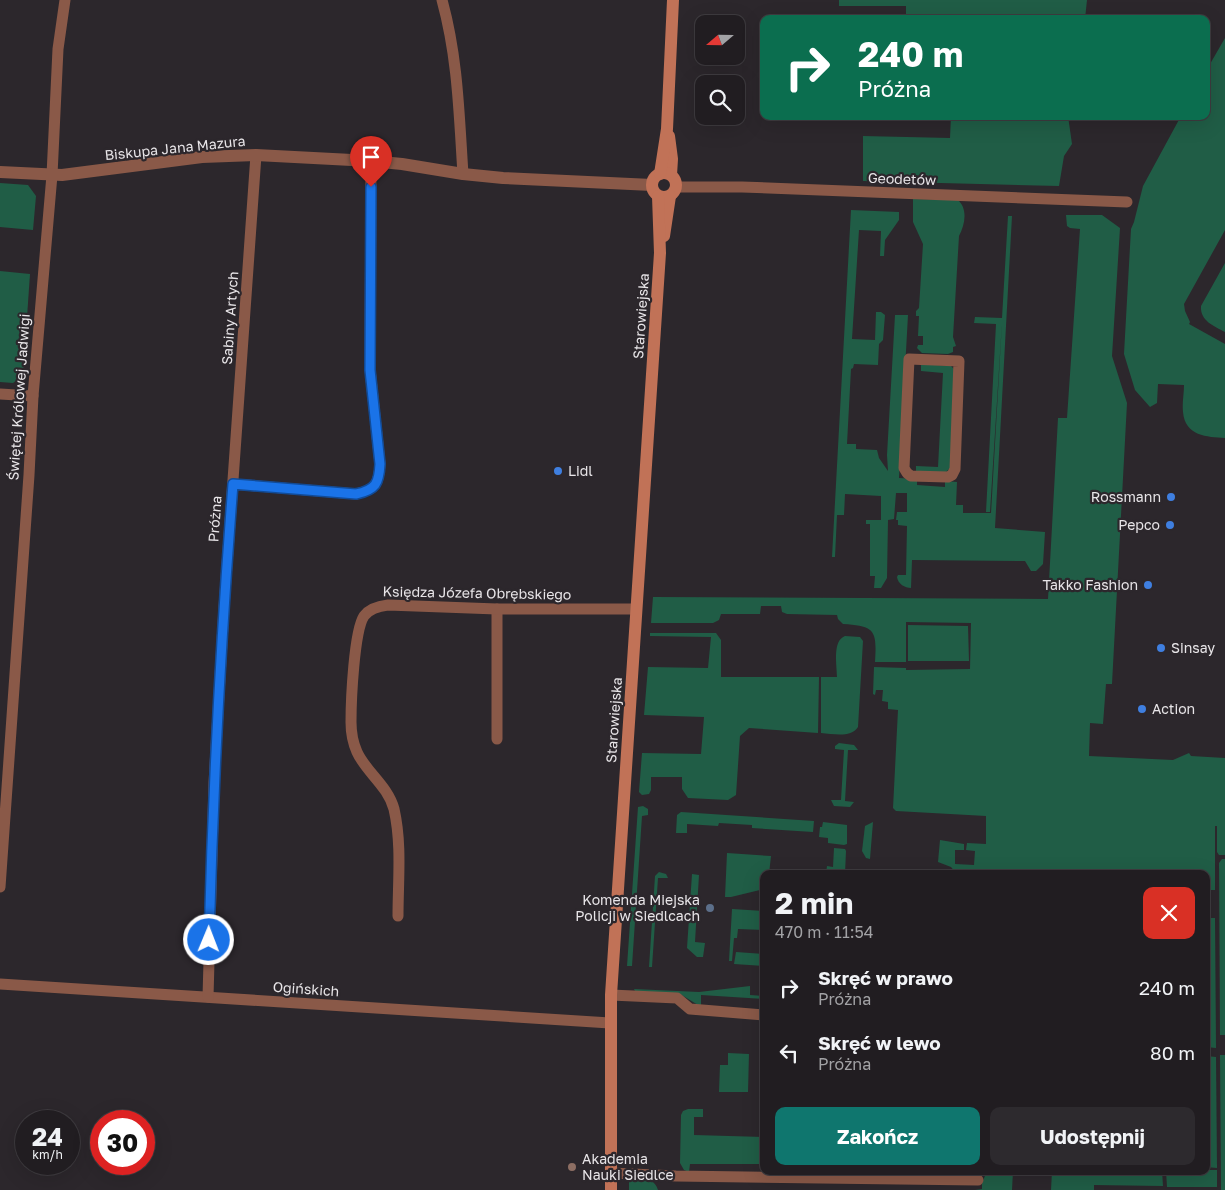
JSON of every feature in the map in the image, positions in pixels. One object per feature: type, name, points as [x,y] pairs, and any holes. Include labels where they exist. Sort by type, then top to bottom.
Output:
[{"type":"main road","name":"Starowiejska","points":[[612,1190],[610,995],[660,253],[669,215],[665,185],[673,0]]},
{"type":"street","name":"Świętej Królowej Jadwigi","points":[[0,887],[33,396],[52,175],[58,49],[65,0]]},
{"type":"street","points":[[442,0],[450,29],[457,73],[463,174]]},
{"type":"street","name":"Biskupa Jana Mazura","points":[[0,172],[52,175],[202,157],[256,155],[371,161],[503,178],[665,185]]},
{"type":"street","name":"Sabiny Artych","points":[[233,484],[256,155]]},
{"type":"street","name":"Próżna","points":[[208,997],[214,783],[233,484],[356,494],[371,489],[380,477],[370,370],[371,161]]},
{"type":"street","name":"Geodetów","points":[[665,185],[1127,202]]},
{"type":"street","points":[[909,359],[959,361],[954,472],[948,477],[912,476],[905,471],[904,463],[909,359]]},
{"type":"street","points":[[0,394],[33,396]]},
{"type":"street","name":"Księdza Józefa Obrębskiego","points":[[398,916],[398,834],[393,807],[386,792],[357,752],[351,722],[357,633],[365,614],[376,607],[382,606],[497,609],[636,609]]},
{"type":"street","points":[[497,609],[497,739]]},
{"type":"street","name":"Ogińskich","points":[[0,984],[610,1023]]},
{"type":"street","points":[[610,995],[677,998],[690,1009],[760,1015]]},
{"type":"street","points":[[611,1173],[676,1176],[978,1180]]},
{"type":"green space","points":[[839,0],[1087,0],[1085,15],[906,15],[906,6],[839,6]]},
{"type":"green space","points":[[1225,38],[1225,230],[1184,304],[1189,324],[1225,344],[1225,438],[1204,436],[1192,431],[1188,426],[1183,412],[1184,385],[1158,384],[1157,403],[1150,407],[1135,390],[1124,354],[1131,229],[1143,186],[1179,120],[1210,120],[1210,64]]},
{"type":"green space","points":[[951,120],[1069,120],[1072,144],[1064,156],[1059,186],[863,181],[863,136],[950,138]]},
{"type":"green space","points":[[0,183],[28,185],[36,196],[33,230],[0,227]]},
{"type":"green space","points":[[913,199],[958,200],[964,212],[963,227],[959,236],[953,337],[956,346],[953,347],[953,352],[948,354],[922,353],[917,348],[918,345],[923,345],[923,336],[918,336],[919,316],[916,316],[916,311],[919,308],[923,244],[913,222]]},
{"type":"green space","points":[[851,210],[899,212],[899,220],[885,240],[884,256],[880,256],[881,231],[859,230],[852,339],[875,340],[876,312],[881,312],[885,315],[883,340],[879,344],[878,365],[854,364],[851,369],[847,444],[856,444],[856,449],[877,450],[879,458],[888,471],[887,455],[895,315],[908,315],[899,478],[917,479],[917,485],[945,487],[945,481],[957,482],[956,505],[963,505],[963,513],[991,513],[1002,322],[990,512],[986,512],[996,324],[974,323],[975,317],[1002,318],[1008,216],[1012,216],[995,528],[1045,532],[1043,564],[1036,571],[1031,571],[1025,561],[912,560],[911,588],[902,585],[897,577],[898,575],[906,575],[907,526],[898,525],[898,520],[896,520],[897,512],[907,512],[907,493],[896,493],[894,519],[888,520],[887,578],[881,588],[874,588],[875,576],[870,576],[870,524],[866,524],[866,520],[881,520],[881,496],[845,494],[844,515],[837,515],[835,557],[832,557]]},
{"type":"green space","points":[[1066,215],[1102,215],[1120,228],[1112,356],[1127,403],[1112,684],[1106,684],[1103,724],[1090,723],[1089,756],[1173,760],[1189,753],[1191,756],[1225,758],[1225,855],[1219,855],[1217,852],[1217,826],[1215,826],[1215,890],[1210,890],[1210,870],[954,870],[938,862],[940,840],[964,844],[964,850],[955,850],[955,864],[974,865],[975,851],[966,850],[967,843],[986,844],[986,816],[896,811],[893,808],[898,710],[888,709],[888,702],[882,701],[883,690],[876,690],[875,695],[873,694],[874,667],[906,668],[906,670],[970,669],[971,623],[906,622],[906,662],[875,662],[875,643],[872,632],[862,626],[843,624],[837,615],[787,614],[782,612],[781,606],[761,606],[760,614],[721,614],[719,620],[713,623],[651,623],[653,597],[1048,599],[1058,418],[1067,418],[1080,229],[1067,226]]},
{"type":"green space","points":[[1225,263],[1225,332],[1205,319],[1201,306]]},
{"type":"green space","points":[[0,271],[30,274],[23,375],[13,383],[0,382]]},
{"type":"green space","points":[[921,364],[951,366],[954,369],[951,467],[945,473],[916,471],[916,466],[938,467],[943,373],[921,371]]},
{"type":"green space","points":[[908,625],[968,626],[969,661],[908,661]]},
{"type":"green space","points":[[650,633],[716,633],[721,640],[721,677],[819,677],[818,733],[749,728],[740,736],[736,795],[728,800],[688,798],[682,789],[682,777],[651,777],[651,790],[649,794],[642,795],[639,792],[642,753],[701,754],[704,717],[644,715],[648,667],[708,668],[711,637],[650,636]]},
{"type":"green space","points":[[845,636],[860,637],[863,641],[858,727],[847,734],[821,733],[821,677],[837,677],[837,648],[838,643]]},
{"type":"green space","points":[[839,743],[854,745],[858,750],[848,750],[845,801],[854,802],[850,807],[834,806],[831,800],[841,800],[844,750],[835,749],[835,746]]},
{"type":"green space","points":[[643,806],[648,809],[648,815],[642,816],[632,966],[627,966],[638,807]]},
{"type":"green space","points":[[681,812],[814,821],[813,832],[752,828],[752,825],[719,823],[718,826],[687,824],[687,833],[676,833],[677,815]]},
{"type":"green space","points":[[823,822],[847,825],[847,844],[828,843],[828,838],[819,837],[820,827],[822,827]]},
{"type":"green space","points":[[873,822],[870,859],[866,858],[862,851],[865,826]]},
{"type":"green space","points":[[834,848],[845,849],[845,870],[826,870],[827,866],[833,867]]},
{"type":"green space","points":[[727,853],[771,856],[769,870],[760,870],[760,890],[725,897]]},
{"type":"green space","points":[[1222,859],[1225,859],[1225,1035],[1220,1035],[1219,863]]},
{"type":"green space","points":[[659,872],[666,874],[668,878],[658,878],[652,967],[649,967],[655,876]]},
{"type":"green space","points":[[692,874],[699,875],[695,942],[705,943],[703,957],[697,957],[687,948]]},
{"type":"green space","points":[[732,909],[760,911],[760,930],[738,929],[737,938],[734,938],[732,961],[729,961]]},
{"type":"green space","points":[[1210,918],[1215,918],[1216,1048],[1210,1047]]},
{"type":"green space","points":[[736,952],[760,954],[760,966],[734,964]]},
{"type":"green space","points":[[750,986],[750,995],[760,996],[760,999],[701,995],[701,1005],[698,1005],[680,994],[635,991],[634,989],[699,992]]},
{"type":"green space","points":[[728,1053],[749,1054],[748,1092],[719,1092],[720,1065],[728,1065]]},
{"type":"green space","points":[[1220,1055],[1225,1055],[1225,1190],[1221,1190]]},
{"type":"green space","points":[[1210,1056],[1216,1057],[1217,1168],[1210,1167]]},
{"type":"green space","points":[[703,1109],[703,1117],[694,1117],[694,1135],[760,1137],[760,1164],[690,1164],[689,1172],[684,1170],[680,1163],[681,1115],[683,1111]]},
{"type":"green space","points":[[1210,1170],[1217,1170],[1217,1187],[1167,1187],[1166,1175],[1210,1175]]},
{"type":"green space","points":[[985,1175],[1013,1175],[1012,1190],[975,1190],[982,1189]]},
{"type":"green space","points":[[1052,1175],[1162,1175],[1163,1186],[1094,1185],[1094,1190],[1051,1190]]},
{"type":"green space","points":[[629,1179],[650,1180],[658,1190],[629,1190]]},
{"type":"place","name":"Lidl","points":[[558,471]]},
{"type":"place","name":"Rossmann","points":[[1171,497]]},
{"type":"place","name":"Pepco","points":[[1170,525]]},
{"type":"place","name":"Takko Fashion","points":[[1148,585]]},
{"type":"place","name":"Sinsay","points":[[1161,648]]},
{"type":"place","name":"Action","points":[[1142,709]]},
{"type":"place","name":"Komenda Miejska Policji w Siedlcach","points":[[710,908]]},
{"type":"place","name":"Akademia Nauki Siedlce","points":[[572,1167]]},
{"type":"route","points":[[209,940],[214,783],[233,484],[356,494],[371,489],[380,477],[370,370],[371,187]]}]
